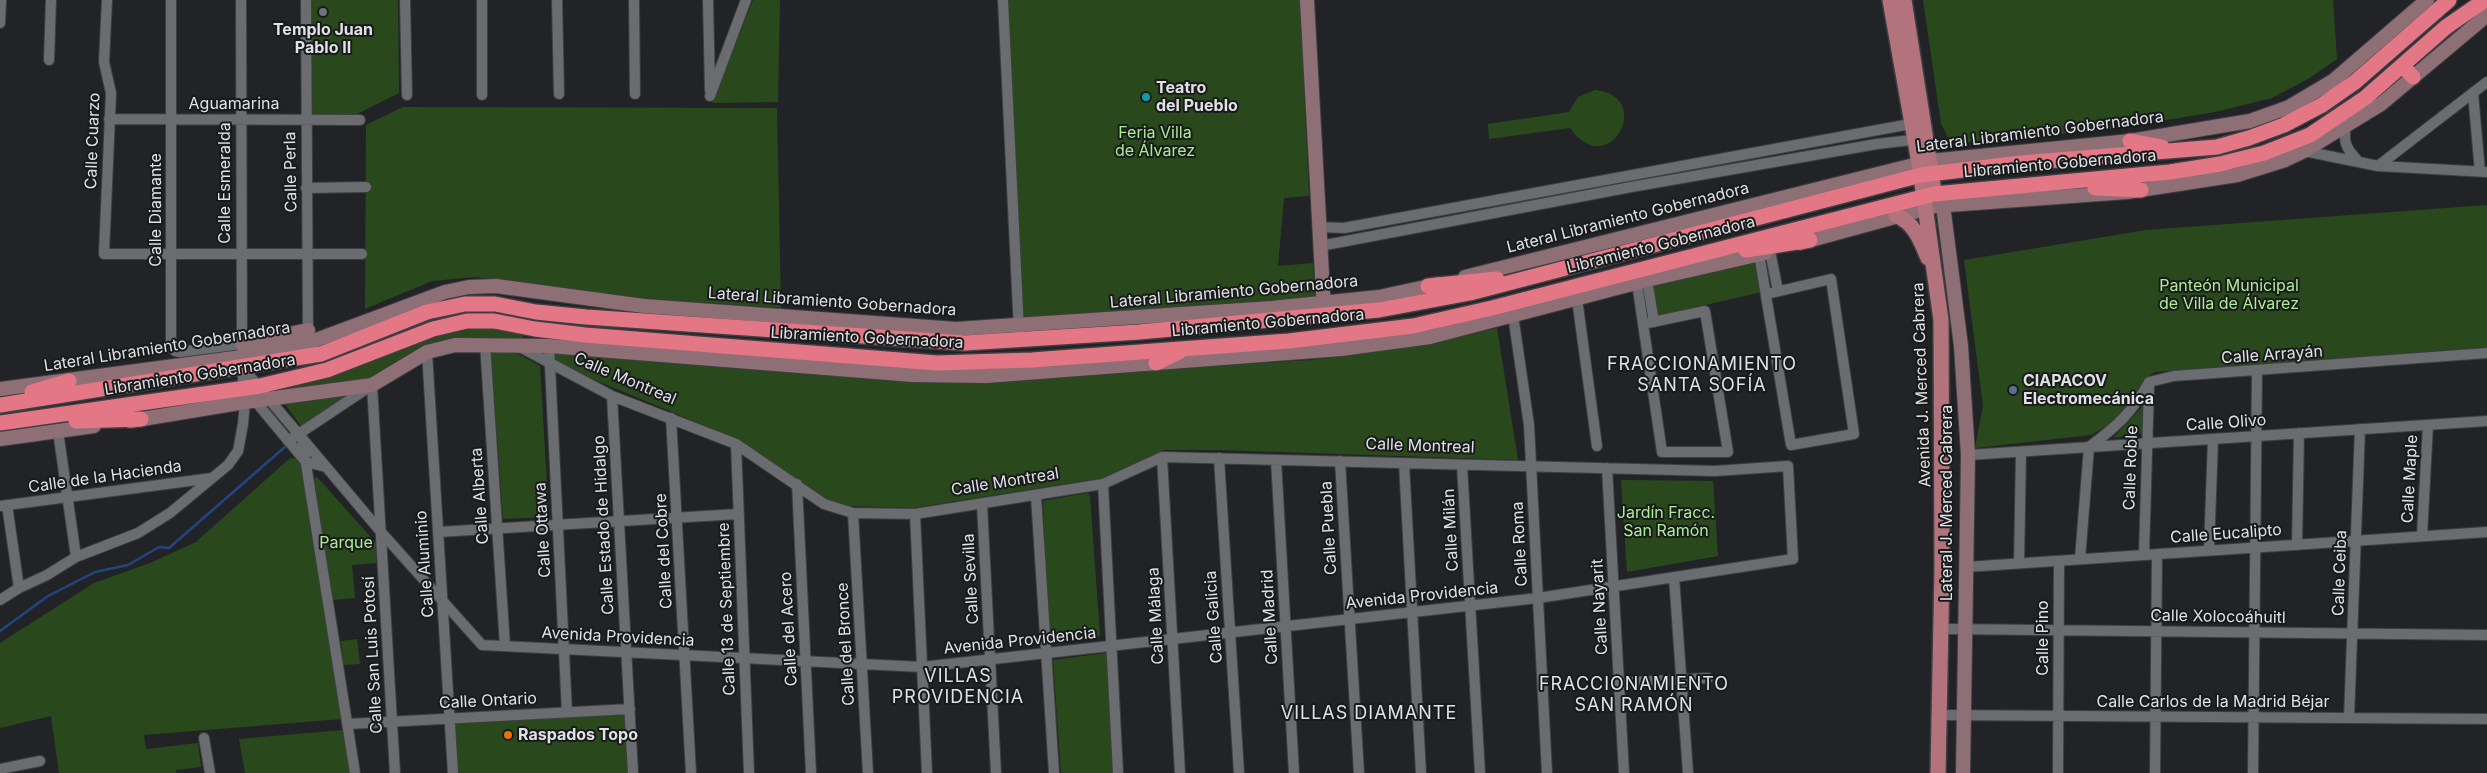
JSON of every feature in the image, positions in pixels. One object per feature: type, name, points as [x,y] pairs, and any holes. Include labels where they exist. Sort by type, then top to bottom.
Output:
[{"type":"highway","name":"Libramiento Gobernadora","points":[[0,404],[242,356],[320,354],[427,312],[465,304],[495,304],[536,312],[586,317],[918,342],[965,343],[1019,333],[1436,301],[1925,168],[2183,151],[2217,147],[2249,138],[2284,125],[2322,105],[2355,82],[2449,0]]},
{"type":"highway","name":"Libramiento Gobernadora","points":[[1,423],[248,397],[260,386],[327,370],[432,329],[467,321],[494,321],[534,329],[585,335],[938,363],[1032,360],[1289,341],[1413,326],[1468,314],[1707,252],[1932,201],[2031,185],[2170,172],[2220,164],[2264,154],[2310,135],[2365,98],[2446,27],[2485,0]]},
{"type":"highway","points":[[2403,66],[2413,78]]},
{"type":"highway","points":[[2130,141],[2183,151]]},
{"type":"highway","points":[[2031,185],[2059,189],[2113,187],[2141,190]]},
{"type":"highway","points":[[1707,252],[1736,252],[1810,240]]},
{"type":"highway","points":[[1428,286],[1531,276]]},
{"type":"highway","points":[[1156,363],[1187,348]]},
{"type":"highway","points":[[0,404],[69,381]]},
{"type":"highway","points":[[1,423],[141,419]]},
{"type":"main road","points":[[1890,0],[1918,122],[1932,201]]},
{"type":"main road","points":[[1904,0],[1918,122]]},
{"type":"main road","name":"Avenida J. Merced Cabrera","points":[[1932,201],[1951,351],[1950,715],[1939,771]]},
{"type":"main road","name":"Avenida J. Merced Cabrera","points":[[1932,201],[1941,268],[1942,569],[1950,715]]},
{"type":"main road","points":[[1896,215],[1907,221],[1915,229],[1941,268]]},
{"type":"street","points":[[0,23],[1,0]]},
{"type":"street","points":[[50,60],[51,0]]},
{"type":"street","name":"Calle Cuarzo","points":[[107,0],[104,62],[111,93],[104,254],[170,254]]},
{"type":"street","name":"Calle Diamante","points":[[171,0],[171,346],[175,351],[242,356]]},
{"type":"street","name":"Calle Esmeralda","points":[[241,0],[240,254],[242,356]]},
{"type":"street","name":"Calle Perla","points":[[306,0],[308,337]]},
{"type":"street","points":[[405,0],[407,95]]},
{"type":"street","points":[[482,0],[482,94]]},
{"type":"street","points":[[557,0],[559,94]]},
{"type":"street","points":[[634,0],[635,94]]},
{"type":"street","points":[[708,0],[710,96],[746,0]]},
{"type":"street","points":[[1003,0],[1019,333]]},
{"type":"street","points":[[1308,0],[1323,310]]},
{"type":"street","name":"Lateral Libramiento Gobernadora","points":[[1323,310],[1925,168],[2130,141],[2250,120],[2289,107],[2333,81],[2427,0]]},
{"type":"street","points":[[517,346],[549,346],[913,375],[986,376],[1341,348],[1412,339],[1765,253],[1896,215],[1932,201],[2069,197],[2141,190],[2237,175],[2304,152],[2381,104],[2444,49],[2487,15]]},
{"type":"street","points":[[2378,166],[2487,82]]},
{"type":"street","points":[[2304,152],[2357,160],[2378,166],[2483,172],[2473,93]]},
{"type":"street","name":"Aguamarina","points":[[109,119],[360,120]]},
{"type":"street","points":[[1319,227],[1344,228],[1918,122]]},
{"type":"street","points":[[2346,126],[2343,140],[2347,149],[2357,160]]},
{"type":"street","points":[[1320,246],[1631,187],[1877,144],[1921,139]]},
{"type":"street","points":[[1629,175],[1631,187]]},
{"type":"street","points":[[306,188],[366,187]]},
{"type":"street","points":[[1499,200],[1500,212]]},
{"type":"street","name":"Lateral J. Merced Cabrera","points":[[1932,201],[1948,237],[1961,346],[1968,455],[1965,630],[1950,715],[1963,773]]},
{"type":"street","points":[[1948,237],[1941,268],[1955,294]]},
{"type":"street","points":[[1765,253],[1778,291]]},
{"type":"street","points":[[1765,253],[1766,294],[1791,445],[1854,434],[1830,279],[1766,294]]},
{"type":"street","points":[[170,254],[362,254]]},
{"type":"street","points":[[1642,282],[1649,323],[1662,452],[1728,452],[1705,311],[1649,323]]},
{"type":"street","name":"Lateral Libramiento Gobernadora","points":[[0,389],[242,356],[308,337],[446,292],[469,287],[496,286],[534,290],[644,306],[921,328],[1019,333]]},
{"type":"street","points":[[1577,299],[1597,446]]},
{"type":"street","name":"Calle Roma","points":[[1513,315],[1529,426],[1532,466],[1547,773]]},
{"type":"street","name":"Calle Alberta","points":[[485,344],[505,646]]},
{"type":"street","name":"Calle Montreal","points":[[288,441],[300,435],[372,385],[427,352],[455,345],[517,346],[612,396],[736,444],[824,504],[853,513],[915,514],[1103,484],[1162,457],[1715,471],[1788,466],[1793,559]]},
{"type":"street","name":"Calle Ottawa","points":[[549,346],[567,712]]},
{"type":"street","name":"Calle Aluminio","points":[[427,352],[453,773]]},
{"type":"street","name":"Calle Arrayán","points":[[2149,382],[2174,376],[2487,353]]},
{"type":"street","points":[[0,600],[76,557],[138,532],[170,513],[228,465],[238,451],[248,397],[242,356]]},
{"type":"street","name":"Avenida Providencia","points":[[242,356],[260,386],[326,467],[482,645],[922,667],[1538,598],[1793,559]]},
{"type":"street","points":[[2253,773],[2257,371]]},
{"type":"street","points":[[2080,559],[2089,447],[2119,425],[2137,405],[2149,382]]},
{"type":"street","name":"Calle Roble","points":[[2144,555],[2149,382]]},
{"type":"street","points":[[0,438],[141,419],[248,397],[270,399],[372,385]]},
{"type":"street","name":"Calle San Luis Potosí","points":[[372,385],[395,773]]},
{"type":"street","name":"Calle Estado de Hidalgo","points":[[612,396],[633,773]]},
{"type":"street","points":[[248,397],[306,462],[326,467]]},
{"type":"street","name":"Calle del Cobre","points":[[671,418],[691,773]]},
{"type":"street","name":"Calle Olivo","points":[[1968,455],[2487,421]]},
{"type":"street","name":"Calle Maple","points":[[2422,536],[2428,425]]},
{"type":"street","name":"Calle Ceiba","points":[[2349,718],[2360,429]]},
{"type":"street","points":[[58,431],[76,557]]},
{"type":"street","points":[[2297,544],[2299,433]]},
{"type":"street","points":[[300,435],[306,462],[355,773]]},
{"type":"street","points":[[2209,550],[2213,439]]},
{"type":"street","name":"Calle 13 de Septiembre","points":[[736,444],[749,773]]},
{"type":"street","points":[[2019,563],[2021,452]]},
{"type":"street","name":"Calle Málaga","points":[[1162,457],[1180,773]]},
{"type":"street","name":"Calle Galicia","points":[[1220,458],[1239,773]]},
{"type":"street","name":"Calle Madrid","points":[[1276,460],[1294,773]]},
{"type":"street","name":"Calle Puebla","points":[[1340,461],[1359,773]]},
{"type":"street","points":[[1404,463],[1421,773]]},
{"type":"street","name":"Calle Milán","points":[[1462,465],[1480,773]]},
{"type":"street","name":"Calle Nayarit","points":[[1607,468],[1624,773]]},
{"type":"street","name":"Calle de la Hacienda","points":[[3,505],[213,478]]},
{"type":"street","name":"Calle del Acero","points":[[797,484],[812,773]]},
{"type":"street","points":[[1103,484],[1118,773]]},
{"type":"street","points":[[1036,496],[1054,773]]},
{"type":"street","name":"Calle Sevilla","points":[[982,504],[996,773]]},
{"type":"street","points":[[3,505],[19,588]]},
{"type":"street","name":"Calle del Bronce","points":[[853,513],[868,773]]},
{"type":"street","points":[[438,532],[738,514]]},
{"type":"street","points":[[915,514],[927,773]]},
{"type":"street","name":"Calle Eucalipto","points":[[1966,567],[2487,532]]},
{"type":"street","points":[[2155,773],[2157,554]]},
{"type":"street","name":"Calle Pino","points":[[2058,773],[2059,561]]},
{"type":"street","points":[[1674,577],[1688,773]]},
{"type":"street","name":"Calle Xolocoáhuitl","points":[[1949,629],[2487,635]]},
{"type":"street","points":[[1619,683],[1708,678]]},
{"type":"street","name":"Calle Ontario","points":[[348,724],[630,709]]},
{"type":"street","name":"Calle Carlos de la Madrid Béjar","points":[[1950,715],[2487,719]]},
{"type":"street","points":[[204,738],[210,773]]},
{"type":"street","points":[[0,769],[14,770],[40,761]]},
{"type":"green space","points":[[309,0],[398,0],[399,93],[357,114],[310,115]]},
{"type":"green space","points":[[753,0],[780,0],[778,102],[712,103]]},
{"type":"green space","name":"Feria Villa de Álvarez","points":[[1006,0],[1300,0],[1309,196],[1284,198],[1278,266],[1313,263],[1315,298],[1022,320]]},
{"type":"green space","points":[[1923,0],[2333,0],[2337,59],[2308,79],[2272,98],[2215,112],[2111,129],[1962,143],[1949,139],[1941,124]]},
{"type":"green space","points":[[1595,90],[1613,96],[1622,106],[1624,119],[1620,132],[1611,142],[1599,146],[1585,142],[1570,128],[1489,139],[1488,124],[1569,112],[1578,97]]},
{"type":"green space","points":[[403,107],[777,108],[781,308],[643,298],[475,277],[432,281],[365,309],[366,125]]},
{"type":"green space","name":"Panteón Municipal de Villa de Álvarez","points":[[2487,205],[2487,347],[2154,372],[2144,380],[2132,401],[2114,422],[2091,435],[1975,448],[1983,406],[1964,260],[2146,230]]},
{"type":"green space","points":[[1757,259],[1762,292],[1657,316],[1652,286]]},
{"type":"green space","points":[[477,328],[498,329],[524,334],[523,340],[463,340],[371,379],[276,393],[275,390],[327,376],[426,339],[451,332]]},
{"type":"green space","points":[[1497,328],[1518,460],[1220,450],[1164,450],[1102,478],[912,508],[849,506],[826,499],[737,439],[554,363],[555,351],[953,382],[1311,360],[1434,343]]},
{"type":"green space","points":[[491,350],[518,354],[540,366],[549,517],[503,519]]},
{"type":"green space","points":[[352,393],[301,426],[282,400]]},
{"type":"green space","points":[[2144,405],[2143,433],[2113,438]]},
{"type":"green space","points":[[290,458],[300,459],[342,719],[144,735],[146,749],[198,743],[201,767],[176,770],[176,773],[59,773],[51,716],[0,728],[0,643],[94,583],[150,563],[196,542]]},
{"type":"green space","name":"Parque","points":[[317,477],[376,543],[376,563],[352,565],[355,598],[332,600],[314,479]]},
{"type":"green space","name":"Jardín Fracc. San Ramón","points":[[1621,480],[1713,481],[1718,556],[1627,572]]},
{"type":"green space","points":[[1088,493],[1090,496],[1100,635],[1098,637],[1052,642],[1049,640],[1043,501]]},
{"type":"green space","points":[[357,639],[360,664],[343,665],[341,641]]},
{"type":"green space","points":[[1106,653],[1115,773],[1061,773],[1053,660]]},
{"type":"green space","points":[[627,711],[631,773],[457,773],[454,721]]},
{"type":"green space","points":[[343,730],[350,773],[245,773],[239,739]]},
{"type":"waterway","points":[[0,631],[48,596],[95,572],[128,565],[159,547],[169,548],[286,446]]},
{"type":"place","name":"Templo Juan Pablo II","points":[[323,12]]},
{"type":"place","name":"Teatro del Pueblo","points":[[1146,97]]},
{"type":"place","name":"CIAPACOV Electromecánica","points":[[2013,390]]},
{"type":"place","name":"Raspados Topo","points":[[508,735]]},
{"type":"district","name":"FRACCIONAMIENTO SANTA SOFÍA","points":[[1702,375]]},
{"type":"district","name":"VILLAS PROVIDENCIA","points":[[958,688]]},
{"type":"district","name":"FRACCIONAMIENTO SAN RAMÓN","points":[[1634,695]]},
{"type":"district","name":"VILLAS DIAMANTE","points":[[1369,714]]}]
